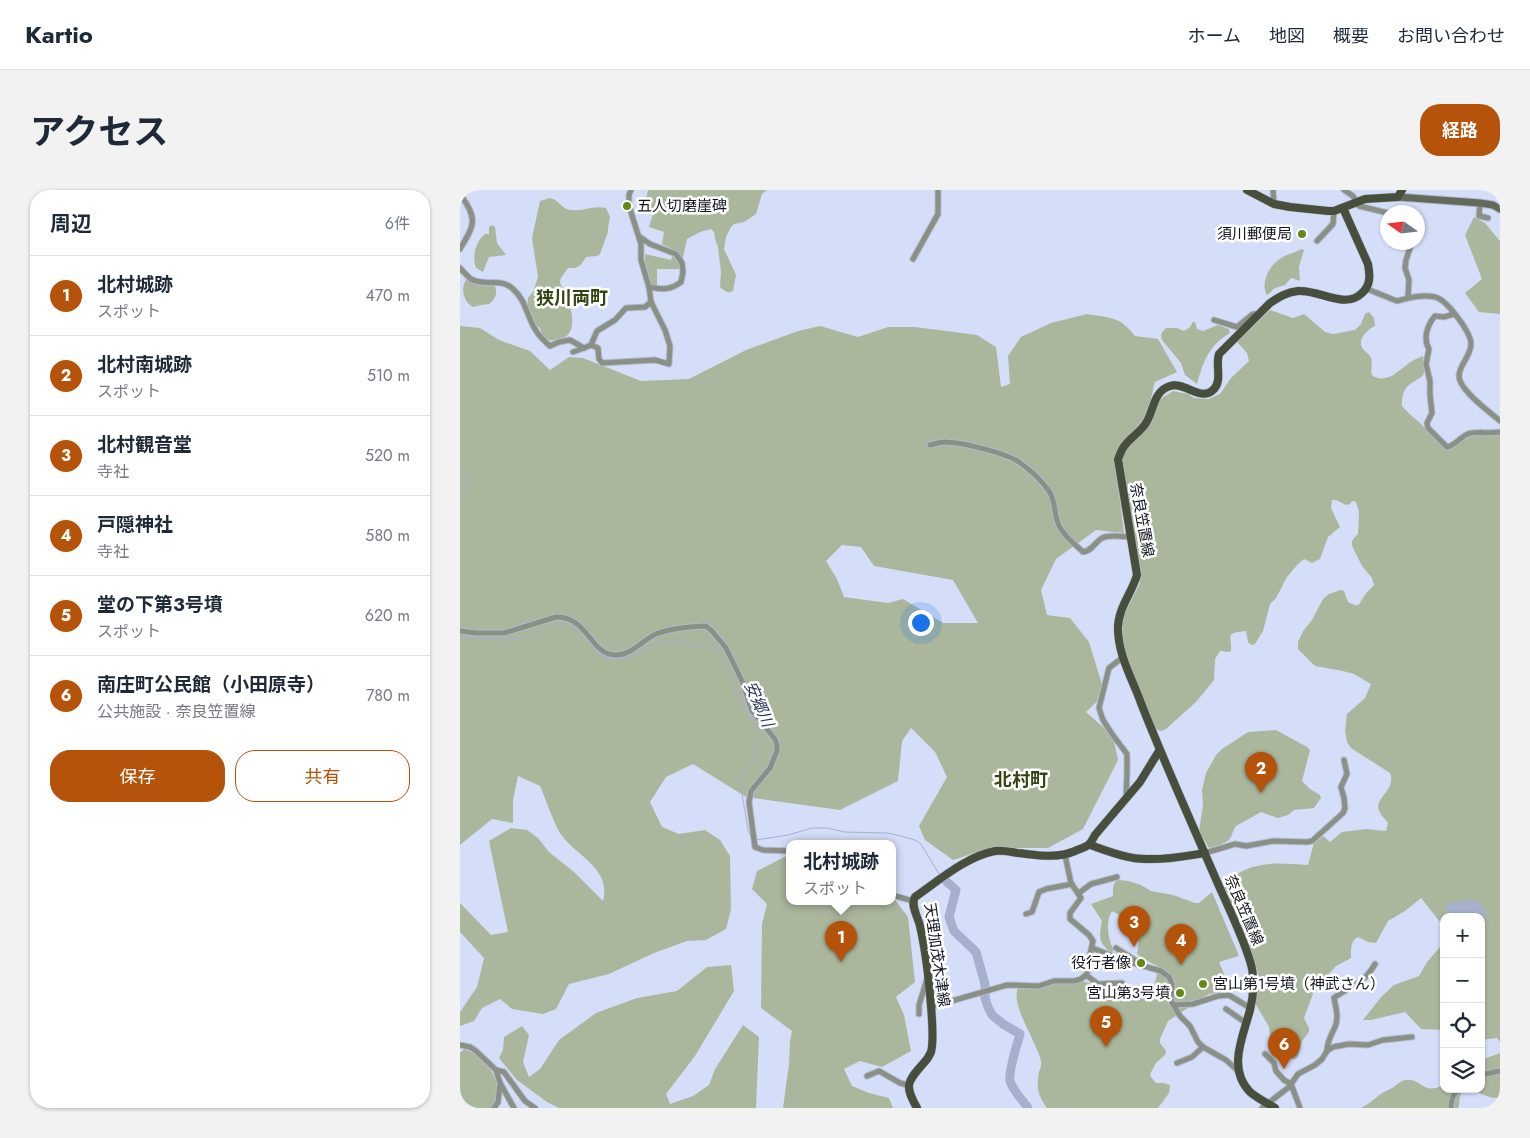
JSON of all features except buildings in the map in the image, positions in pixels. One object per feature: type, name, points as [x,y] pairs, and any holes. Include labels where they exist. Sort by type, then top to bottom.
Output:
[{"type":"main road","points":[[1247,190],[1274,204],[1334,211],[1365,199],[1400,194],[1480,203],[1500,209]]},
{"type":"main road","points":[[1343,208],[1368,264],[1370,274],[1367,289]]},
{"type":"main road","name":"奈良笠置線","points":[[1238,1071],[1238,1050],[1250,1008],[1253,978],[1250,962],[1160,751],[1122,658],[1119,643],[1119,621],[1122,606],[1133,588],[1137,575],[1118,459],[1123,448],[1139,433],[1147,422],[1154,401],[1160,392],[1168,386],[1182,386],[1204,394],[1209,394],[1214,390],[1218,379],[1217,359],[1219,354],[1280,296],[1300,290],[1338,299],[1352,300],[1367,289]]},
{"type":"main road","points":[[1160,751],[1149,770],[1095,836],[1090,845],[1114,853],[1145,859],[1166,859],[1205,853]]},
{"type":"main road","name":"天理加茂木津線","points":[[908,1085],[931,1052],[931,1007],[928,976],[922,933],[913,901],[915,897],[963,864],[995,851],[1065,856],[1090,845]]},
{"type":"main road","points":[[1238,1071],[1241,1079],[1252,1093],[1265,1106],[1275,1108]]},
{"type":"main road","points":[[908,1085],[917,1108]]},
{"type":"street","points":[[573,352],[592,345],[598,348],[602,364],[655,360],[669,364],[670,346],[665,330],[651,302],[649,286],[641,260],[640,237],[629,206],[631,190]]},
{"type":"street","points":[[913,259],[938,214],[938,190]]},
{"type":"street","points":[[1273,190],[1274,204]]},
{"type":"street","points":[[1344,190],[1353,196],[1359,206],[1380,211]]},
{"type":"street","points":[[460,194],[471,210],[473,224],[460,249]]},
{"type":"street","points":[[1480,203],[1479,216],[1488,218]]},
{"type":"street","points":[[1317,241],[1333,224],[1334,211]]},
{"type":"street","points":[[640,237],[650,244],[676,254],[682,263],[681,282],[673,288],[664,289],[649,286]]},
{"type":"street","points":[[1408,297],[1409,280],[1405,268],[1409,250]]},
{"type":"street","points":[[460,268],[471,279],[480,282],[502,282],[510,287],[522,298],[534,328],[550,346],[570,340],[584,348]]},
{"type":"street","points":[[1367,289],[1397,301],[1408,297],[1436,297],[1442,301],[1454,314],[1470,339],[1469,352],[1459,377],[1463,387],[1500,421]]},
{"type":"street","points":[[592,345],[597,331],[616,320],[626,308],[645,307],[651,302]]},
{"type":"street","points":[[1214,320],[1237,327],[1253,314],[1259,314]]},
{"type":"street","points":[[1454,314],[1444,317],[1434,316],[1430,321],[1426,335],[1426,343],[1429,349],[1426,364],[1430,381],[1432,413],[1427,423],[1428,428],[1448,447],[1468,434],[1494,434],[1500,432]]},
{"type":"street","points":[[930,445],[946,442],[958,444],[1006,456],[1018,461],[1041,481],[1050,492],[1061,529],[1083,552],[1090,551],[1102,538],[1107,536],[1131,537]]},
{"type":"street","points":[[460,631],[504,633],[556,617],[564,617],[575,622],[606,654],[615,655],[625,654],[657,634],[690,627],[706,626],[726,648],[752,711],[775,739],[777,745],[775,758],[770,768],[751,791],[750,802],[755,847],[763,850],[786,851]]},
{"type":"street","points":[[1122,658],[1109,668],[1099,708],[1103,720],[1127,754],[1126,800]]},
{"type":"street","points":[[1205,853],[1235,844],[1246,846],[1273,841],[1312,841],[1343,813],[1345,808],[1341,787],[1347,774],[1344,760]]},
{"type":"street","points":[[931,1007],[1007,985],[1039,986],[1054,980],[1074,981],[1086,975],[1089,968],[1093,941],[1069,917],[1081,898],[1072,884],[1065,856]]},
{"type":"street","points":[[1079,894],[1091,884],[1117,877]]},
{"type":"street","points":[[1026,914],[1032,912],[1039,892],[1072,884]]},
{"type":"street","points":[[896,896],[913,901]]},
{"type":"street","points":[[1092,948],[1126,961],[1161,971],[1169,977],[1172,984],[1171,1001],[1180,1016],[1190,1026],[1195,1037],[1203,1047],[1226,1060],[1238,1071]]},
{"type":"street","points":[[1116,948],[1138,962],[1139,965]]},
{"type":"street","points":[[1265,1106],[1291,1084],[1293,1078],[1316,1066],[1322,1059],[1327,1051],[1328,1039],[1335,1026],[1337,1012],[1334,998],[1342,991],[1364,979],[1376,964]]},
{"type":"street","points":[[1086,975],[1098,984],[1122,983]]},
{"type":"street","points":[[919,1014],[919,1005],[928,976]]},
{"type":"street","points":[[1173,1004],[1193,1004],[1218,996],[1229,995],[1250,1008]]},
{"type":"street","points":[[1226,1009],[1246,1023]]},
{"type":"street","points":[[1327,1051],[1340,1045],[1368,1045],[1383,1040],[1412,1037]]},
{"type":"street","points":[[461,1047],[470,1047],[496,1070],[500,1083],[514,1108]]},
{"type":"street","points":[[1177,1063],[1192,1057],[1203,1047]]},
{"type":"street","points":[[1265,1054],[1274,1063],[1276,1071],[1284,1080],[1291,1084],[1300,1108]]},
{"type":"street","points":[[496,1070],[504,1072],[525,1100],[535,1108]]},
{"type":"street","points":[[867,1076],[879,1071],[900,1083],[908,1085]]},
{"type":"street","points":[[1485,1074],[1500,1071]]},
{"type":"street","points":[[494,1108],[498,1102],[500,1083]]},
{"type":"street","points":[[1451,1108],[1455,1093]]},
{"type":"green space","points":[[648,190],[767,190],[762,194],[756,214],[744,222],[734,224],[726,237],[724,249],[736,275],[733,291],[728,292],[720,287],[721,272],[718,247],[714,232],[711,229],[687,239],[683,257],[683,269],[657,269],[657,286],[651,285],[645,272],[645,254],[671,260],[674,250],[662,244],[664,232],[649,227],[653,214],[646,203]]},
{"type":"green space","points":[[550,198],[570,210],[596,207],[606,208],[610,217],[608,232],[600,254],[586,257],[579,266],[568,268],[561,278],[560,282],[571,310],[572,327],[567,335],[558,340],[544,339],[540,328],[531,321],[527,310],[528,298],[533,292],[538,277],[532,238],[540,201]]},
{"type":"green space","points":[[1474,217],[1485,223],[1500,240],[1500,314],[1479,312],[1465,293],[1482,279],[1465,235]]},
{"type":"green space","points":[[492,225],[495,227],[497,243],[506,255],[489,257],[483,272],[476,268],[475,250],[482,237],[485,234],[489,234],[489,227]]},
{"type":"green space","points":[[1302,249],[1304,250],[1299,267],[1300,281],[1291,278],[1285,285],[1275,288],[1267,295],[1265,282],[1273,265],[1282,258]]},
{"type":"green space","points":[[466,280],[495,286],[496,294],[494,298],[489,304],[473,307],[467,302],[464,295],[463,287]]},
{"type":"green space","points":[[1270,310],[1293,318],[1304,314],[1325,332],[1333,334],[1355,330],[1361,324],[1365,314],[1369,312],[1374,318],[1375,326],[1366,332],[1361,346],[1370,355],[1372,375],[1382,379],[1388,378],[1412,361],[1423,356],[1424,374],[1405,390],[1402,406],[1437,440],[1449,449],[1469,435],[1500,434],[1500,1042],[1497,1038],[1485,1040],[1485,913],[1440,913],[1440,922],[1421,898],[1405,911],[1388,921],[1376,943],[1368,942],[1358,937],[1355,939],[1351,946],[1351,958],[1336,966],[1314,991],[1304,1018],[1309,1032],[1302,1041],[1298,1056],[1295,1059],[1277,1057],[1272,1051],[1269,1027],[1255,1003],[1260,980],[1255,963],[1223,889],[1232,878],[1241,872],[1260,865],[1308,865],[1314,843],[1323,836],[1330,842],[1342,832],[1366,829],[1386,831],[1388,823],[1380,813],[1378,806],[1391,783],[1391,778],[1390,773],[1351,748],[1347,742],[1345,731],[1347,714],[1365,698],[1371,684],[1354,674],[1315,666],[1298,649],[1298,642],[1303,631],[1312,620],[1323,599],[1329,594],[1341,590],[1344,591],[1348,602],[1357,605],[1374,585],[1372,578],[1362,566],[1352,546],[1352,541],[1358,534],[1359,512],[1356,502],[1352,501],[1346,505],[1332,500],[1331,508],[1340,527],[1328,537],[1320,559],[1312,563],[1304,559],[1287,577],[1276,598],[1270,604],[1263,631],[1255,644],[1251,645],[1248,642],[1246,631],[1232,634],[1230,638],[1231,651],[1220,651],[1215,659],[1214,680],[1197,701],[1166,729],[1162,731],[1155,729],[1130,667],[1123,643],[1123,617],[1140,583],[1120,462],[1125,449],[1152,421],[1156,408],[1162,398],[1173,391],[1188,394],[1194,398],[1208,399],[1220,394],[1231,378],[1249,361],[1247,353],[1237,342]]},
{"type":"green space","points":[[1087,314],[1114,319],[1130,329],[1135,336],[1158,339],[1177,372],[1155,382],[1144,417],[1120,447],[1115,459],[1124,533],[1096,530],[1056,559],[1041,590],[1047,615],[1070,618],[1089,642],[1105,694],[1086,712],[1113,736],[1118,760],[1083,829],[1048,848],[990,848],[953,860],[925,840],[919,826],[947,777],[935,752],[911,728],[902,741],[898,781],[840,810],[746,797],[693,764],[666,777],[650,802],[662,827],[679,834],[705,830],[720,840],[730,856],[731,909],[726,929],[706,940],[687,941],[654,953],[609,974],[569,984],[556,1009],[543,1014],[512,1009],[500,999],[482,1008],[474,1021],[460,1026],[460,1012],[477,987],[484,958],[460,932],[460,903],[491,935],[508,932],[489,841],[511,828],[527,830],[538,838],[549,852],[574,872],[603,901],[604,890],[602,880],[597,871],[560,833],[540,786],[518,776],[513,800],[513,823],[492,819],[460,845],[460,326],[480,328],[499,340],[530,351],[550,370],[569,357],[583,358],[641,381],[689,379],[746,350],[798,331],[820,326],[858,337],[888,327],[915,327],[977,335],[996,347],[1001,387],[1010,384],[1008,356],[1021,337],[1051,323]],"holes":[[[842,545],[861,547],[874,566],[953,580],[978,623],[943,623],[903,599],[888,603],[844,597],[837,579],[826,561]]]},
{"type":"green space","points":[[1195,322],[1197,329],[1203,331],[1218,325],[1229,329],[1230,333],[1217,343],[1208,355],[1197,384],[1185,375],[1181,363],[1162,340],[1161,336],[1166,328],[1177,328],[1184,331]]},
{"type":"green space","points":[[1276,730],[1310,750],[1302,781],[1320,795],[1321,798],[1314,808],[1294,810],[1288,815],[1278,818],[1261,812],[1236,826],[1227,841],[1209,848],[1199,831],[1203,805],[1202,790],[1206,773],[1216,755],[1248,732]]},
{"type":"green space","points":[[786,856],[786,905],[896,905],[896,901],[908,917],[915,982],[896,997],[904,1015],[911,1051],[882,1067],[860,1061],[844,1069],[852,1086],[889,1098],[893,1108],[783,1108],[792,1031],[761,1008],[762,924],[767,904],[752,889],[757,871]]},
{"type":"green space","points":[[1119,880],[1128,881],[1141,885],[1151,891],[1173,895],[1195,903],[1199,903],[1212,892],[1239,956],[1219,962],[1232,992],[1209,994],[1168,1021],[1160,1039],[1160,1043],[1166,1051],[1165,1055],[1156,1063],[1150,1074],[1156,1083],[1170,1085],[1169,1093],[1158,1108],[1047,1108],[1038,1087],[1041,1061],[1021,1014],[1018,1004],[1018,988],[1041,988],[1056,982],[1086,982],[1103,989],[1119,988],[1126,998],[1135,1000],[1147,994],[1156,980],[1157,966],[1137,954],[1139,942],[1127,930],[1118,914],[1112,911],[1109,920],[1108,931],[1114,950],[1111,953],[1100,939],[1102,921],[1091,904],[1113,896],[1114,884]]},
{"type":"green space","points":[[1440,947],[1440,1030],[1421,1029],[1405,1012],[1363,1020],[1382,996],[1394,985],[1419,976],[1427,962]]},
{"type":"green space","points":[[731,965],[734,991],[695,1056],[666,1094],[670,1104],[693,1096],[709,1085],[715,1069],[743,1025],[759,1037],[756,1108],[559,1108],[547,1102],[517,1080],[499,1058],[503,1050],[504,1037],[522,1026],[529,1035],[523,1062],[529,1077],[540,1069],[559,1040],[596,1013],[637,998],[677,991],[707,967]]},
{"type":"green space","points":[[464,1049],[481,1058],[496,1081],[497,1090],[491,1108],[460,1108],[460,1053]]},
{"type":"green space","points":[[1500,1053],[1500,1097],[1488,1097],[1479,1093],[1485,1093],[1485,1059]]},
{"type":"green space","points":[[1405,1080],[1415,1081],[1426,1087],[1436,1088],[1440,1086],[1440,1093],[1462,1093],[1458,1108],[1361,1108]]},
{"type":"water","points":[[1467,900],[1480,902],[1486,914],[1485,919],[1485,913],[1449,913],[1445,904]]},
{"type":"waterway","name":"安郷川","points":[[460,469],[468,475],[469,483],[460,502]]},
{"type":"waterway","name":"安郷川","points":[[460,636],[510,640],[527,636],[557,624],[570,624],[600,655],[611,660],[624,659],[658,643],[671,642],[713,648],[721,656],[735,691],[755,727],[758,738],[755,755],[744,771],[740,782],[748,830],[752,839]]},
{"type":"waterway","name":"安郷川","points":[[756,840],[788,835],[812,828],[827,828],[844,832],[887,833],[915,840],[921,844],[939,874]]},
{"type":"waterway","name":"安郷川","points":[[946,881],[956,890],[949,917],[954,931],[976,952],[985,984],[985,998],[988,1007],[992,1015],[1020,1034],[1011,1065],[1010,1081],[1015,1092],[1028,1108]]},
{"type":"place","name":"五人切磨崖碑","points":[[627,206]]},
{"type":"place","name":"須川郵便局","points":[[1302,234]]},
{"type":"place","name":"北村南城跡","points":[[1261,793]]},
{"type":"place","name":"北村観音堂","points":[[1134,947]]},
{"type":"place","name":"北村城跡","points":[[841,962]]},
{"type":"place","name":"役行者像","points":[[1141,963]]},
{"type":"place","name":"戸隠神社","points":[[1181,965]]},
{"type":"place","name":"宮山第1号墳（神武さん）","points":[[1203,984]]},
{"type":"place","name":"宮山第3号墳","points":[[1180,993]]},
{"type":"place","name":"堂の下第3号墳","points":[[1106,1047]]},
{"type":"place","name":"南庄町公民館（小田原寺）","points":[[1284,1069]]},
{"type":"district","name":"狭川両町","points":[[572,298]]},
{"type":"district","name":"北村町","points":[[1021,780]]}]
